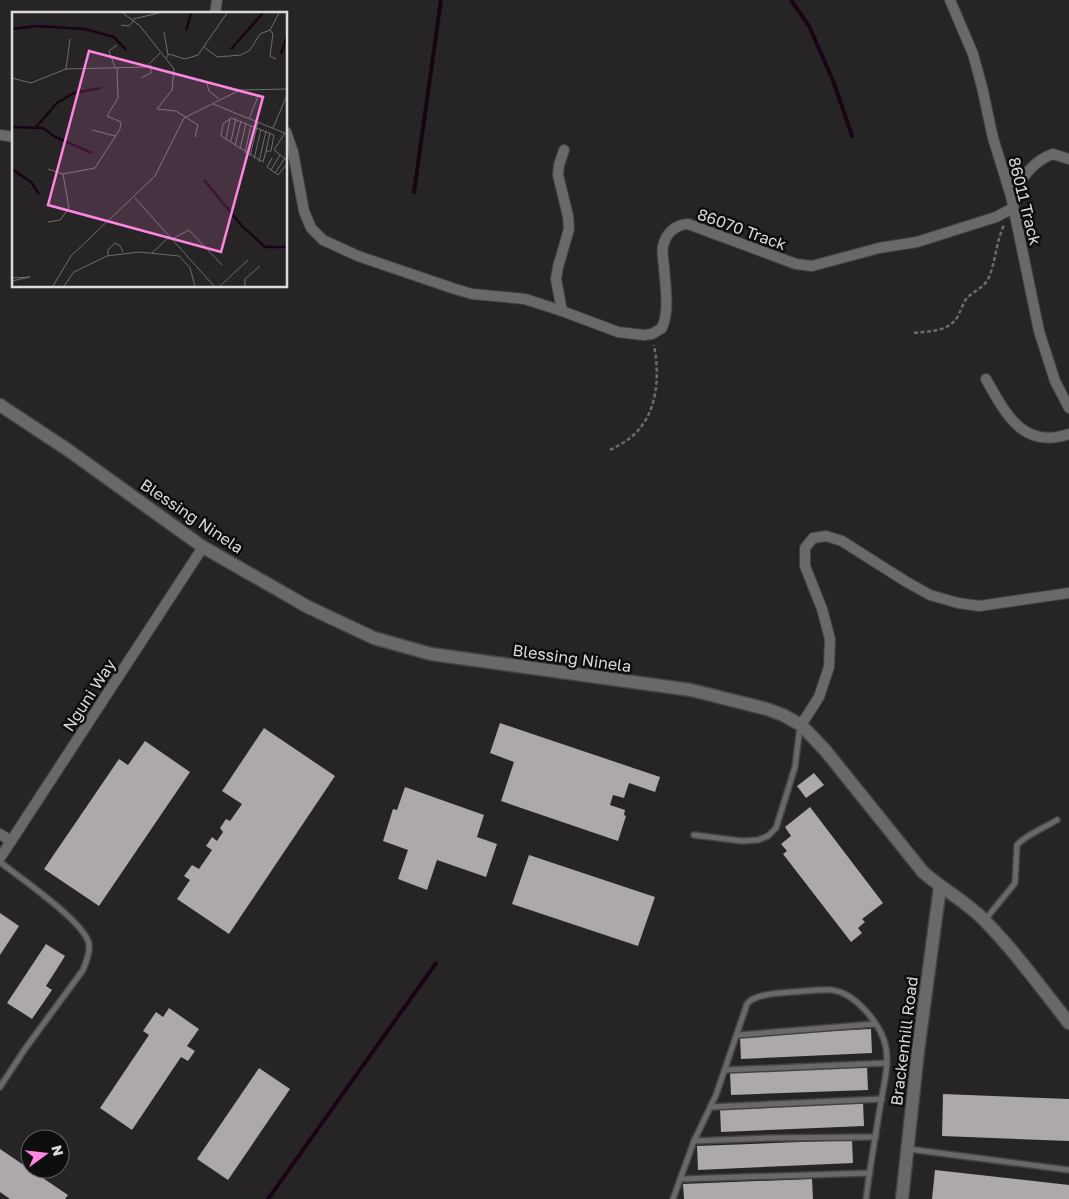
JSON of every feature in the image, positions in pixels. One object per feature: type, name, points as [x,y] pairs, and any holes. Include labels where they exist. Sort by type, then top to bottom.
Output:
[{"type":"street","name":"86011 Track","points":[[950,0],[973,54],[987,103],[994,138],[1011,196],[1039,331],[1055,381],[1069,408]]},
{"type":"street","points":[[288,138],[293,152],[304,211],[311,228],[323,240],[358,256],[472,294],[525,299],[618,332],[652,334]]},
{"type":"street","points":[[562,311],[556,279],[569,229],[568,216],[558,175],[564,150]]},
{"type":"street","points":[[1011,196],[1028,170],[1037,161],[1053,154],[1069,159]]},
{"type":"street","name":"86070 Track","points":[[652,334],[662,328],[665,320],[662,247],[674,228],[682,225],[688,224],[796,264],[812,266],[879,248],[917,242],[996,216],[1013,208]]},
{"type":"street","points":[[986,379],[1003,411],[1015,425],[1034,435],[1048,438],[1069,434]]},
{"type":"street","name":"Blessing Ninela","points":[[0,405],[68,450],[203,547],[308,607],[374,638],[431,654],[691,690],[767,709],[801,725],[825,750],[923,872],[984,920],[1069,1023]]},
{"type":"street","points":[[801,725],[819,697],[829,667],[830,639],[822,609],[805,566],[806,548],[813,538],[826,536],[842,541],[922,590],[958,603],[979,606],[1069,593]]},
{"type":"street","name":"Nguni Way","points":[[0,858],[203,547]]},
{"type":"street","points":[[0,834],[11,841]]},
{"type":"street","name":"Brackenhill Road","points":[[902,1199],[918,1052],[940,887]]},
{"type":"lane","points":[[694,835],[758,840],[768,836],[776,828],[795,767],[801,725]]},
{"type":"lane","points":[[984,920],[1015,883],[1017,845],[1057,820]]},
{"type":"lane","points":[[0,862],[68,916],[81,929],[89,944],[88,956],[83,970],[25,1049],[0,1087]]},
{"type":"lane","points":[[673,1199],[694,1141],[725,1070],[750,1000],[760,996],[831,990],[847,994],[857,1001],[882,1034],[886,1048],[887,1063],[866,1199]]},
{"type":"lane","points":[[738,1034],[875,1024]]},
{"type":"lane","points":[[725,1070],[887,1063]]},
{"type":"lane","points":[[710,1107],[882,1098]]},
{"type":"lane","points":[[694,1141],[876,1137]]},
{"type":"lane","points":[[908,1148],[1069,1170]]},
{"type":"lane","points":[[680,1179],[870,1173]]},
{"type":"path","points":[[914,333],[940,330],[950,326],[966,300],[984,285],[989,278],[1001,232],[1013,208]]},
{"type":"path","points":[[610,450],[631,437],[643,423],[654,402],[657,361],[652,334]]},
{"type":"building","points":[[500,723],[660,777],[655,792],[629,783],[624,798],[613,795],[610,805],[625,810],[624,815],[626,816],[618,841],[501,801],[514,762],[490,753]]},
{"type":"building","points":[[264,728],[335,776],[229,934],[177,899],[190,880],[184,876],[192,865],[199,869],[212,850],[206,846],[212,837],[217,841],[223,832],[220,828],[226,819],[230,821],[242,804],[222,791]]},
{"type":"building","points":[[145,741],[190,772],[99,906],[44,869],[119,759],[128,765]]},
{"type":"building","points":[[814,773],[824,785],[806,798],[797,786]]},
{"type":"building","points":[[405,787],[484,815],[477,837],[497,844],[486,877],[437,860],[427,890],[398,879],[408,850],[383,841],[393,809],[397,810]]},
{"type":"building","points":[[810,807],[883,903],[862,919],[865,922],[858,928],[862,933],[851,942],[783,854],[787,851],[781,844],[791,836],[785,827]]},
{"type":"building","points":[[529,855],[655,897],[638,946],[512,904]]},
{"type":"building","points":[[0,913],[19,926],[0,955]]},
{"type":"building","points":[[46,944],[65,956],[46,986],[52,990],[32,1019],[7,1003]]},
{"type":"building","points":[[169,1008],[199,1029],[187,1046],[195,1051],[188,1061],[181,1057],[132,1130],[100,1108],[149,1035],[143,1031],[156,1012],[163,1017]]},
{"type":"building","points":[[871,1029],[872,1053],[741,1059],[740,1036]]},
{"type":"building","points":[[867,1066],[868,1090],[731,1095],[730,1072]]},
{"type":"building","points":[[259,1068],[290,1089],[228,1180],[197,1159]]},
{"type":"building","points":[[943,1094],[1069,1099],[1069,1141],[942,1136]]},
{"type":"building","points":[[863,1102],[864,1126],[721,1132],[720,1108]]},
{"type":"building","points":[[852,1140],[853,1163],[698,1170],[697,1146]]},
{"type":"building","points":[[0,1149],[20,1163],[20,1179],[44,1179],[68,1195],[65,1199],[10,1199],[0,1192]]},
{"type":"building","points":[[935,1170],[1069,1185],[1069,1199],[932,1199]]},
{"type":"building","points":[[812,1179],[813,1199],[684,1199],[683,1184]]},
{"type":"waterway","points":[[414,192],[441,0]]},
{"type":"waterway","points":[[791,0],[809,26],[834,83],[852,136]]},
{"type":"waterway","points":[[268,1199],[436,963]]}]
